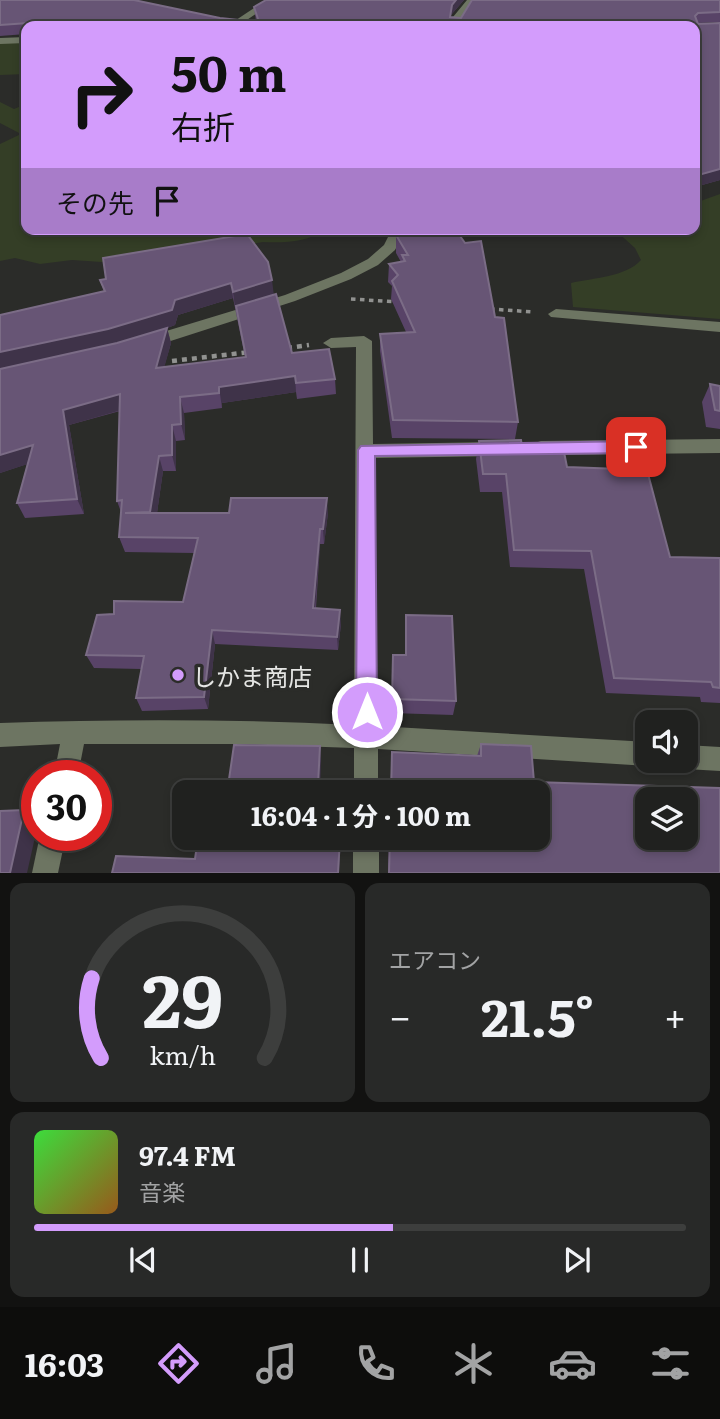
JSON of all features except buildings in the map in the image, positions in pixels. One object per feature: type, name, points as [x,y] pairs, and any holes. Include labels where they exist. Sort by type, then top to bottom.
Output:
[{"type":"street","points":[[236,21],[272,0]]},
{"type":"street","points":[[457,21],[472,0]]},
{"type":"street","points":[[0,41],[21,40]]},
{"type":"street","points":[[128,349],[216,323],[346,276],[382,255],[396,235]]},
{"type":"street","points":[[556,314],[720,327]]},
{"type":"street","points":[[331,343],[364,341],[366,780]]},
{"type":"street","points":[[366,450],[720,446]]},
{"type":"street","points":[[69,760],[75,731]]},
{"type":"street","points":[[0,735],[75,731],[367,736],[635,753]]},
{"type":"street","points":[[698,758],[720,759]]},
{"type":"street","points":[[366,850],[366,873]]},
{"type":"street","points":[[45,873],[50,851]]},
{"type":"path","points":[[345,299],[399,302]]},
{"type":"path","points":[[477,308],[556,314]]},
{"type":"path","points":[[277,349],[331,343]]},
{"type":"path","points":[[168,361],[263,351]]},
{"type":"green space","points":[[0,43],[21,43],[21,74],[0,75]]},
{"type":"green space","points":[[0,102],[14,109],[21,106],[21,134],[0,123]]},
{"type":"green space","points":[[21,134],[21,235],[316,235],[296,241],[263,242],[132,264],[72,260],[40,264],[15,258],[0,261],[0,144]]},
{"type":"green space","points":[[720,194],[720,319],[573,307],[571,283],[618,273],[635,266],[641,260],[635,248],[621,235],[700,235],[700,201]]},
{"type":"place","name":"しかま商店","points":[[178,675]]},
{"type":"route","points":[[367,712],[366,450],[636,447]]}]
